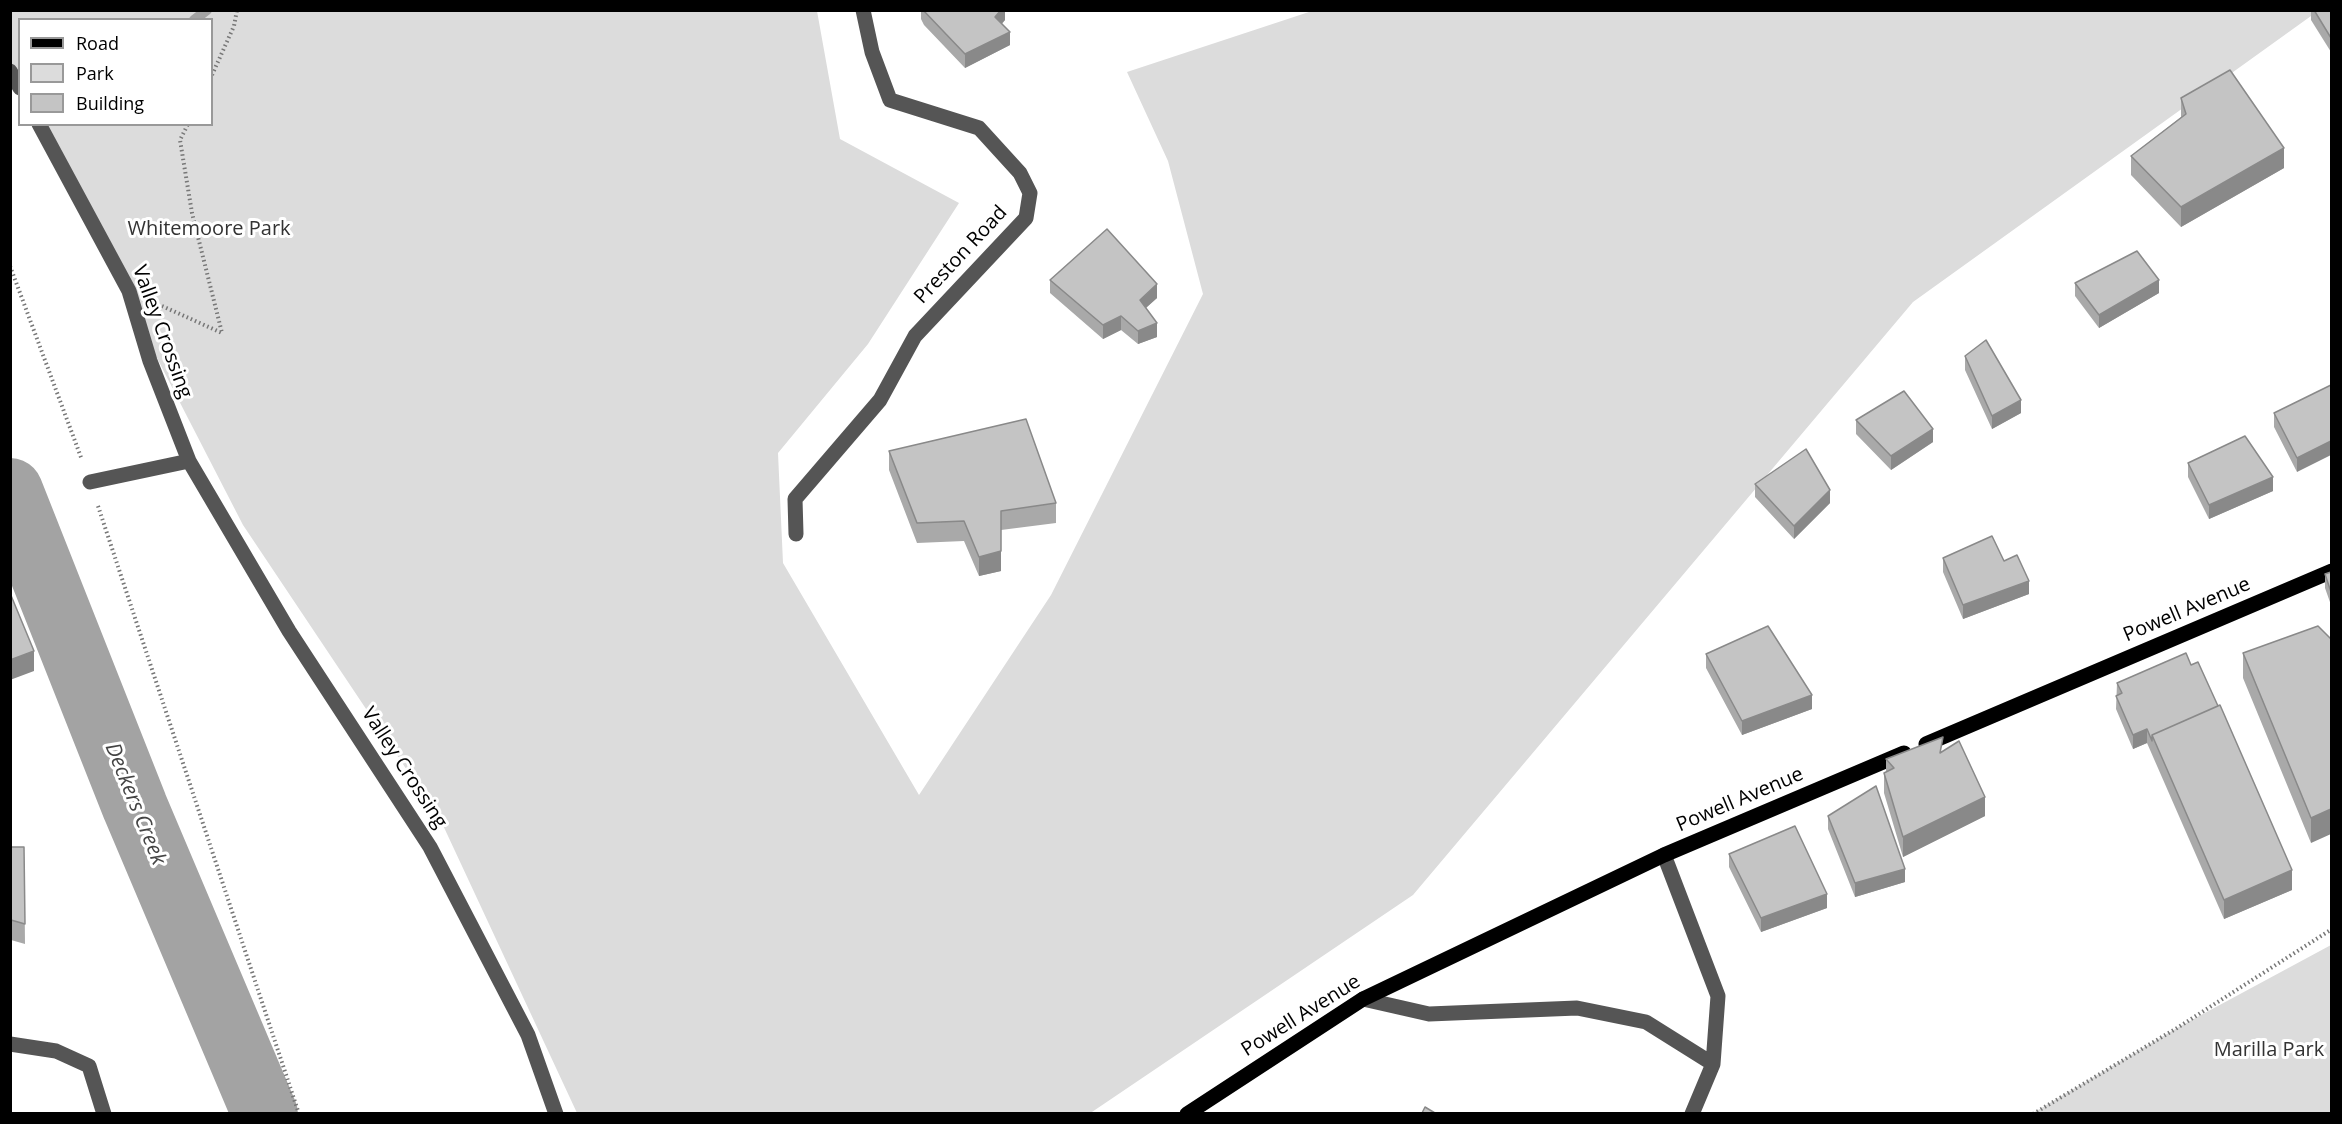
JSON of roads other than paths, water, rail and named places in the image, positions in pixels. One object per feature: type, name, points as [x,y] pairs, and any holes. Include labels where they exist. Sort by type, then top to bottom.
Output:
[{"type":"main road","name":"Powell Avenue","points":[[1187,1113],[1363,999],[1664,855],[2331,571]]},
{"type":"street","name":"Preston Road","points":[[796,534],[795,499],[880,400],[915,336],[1026,218],[1030,193],[1020,172],[979,128],[890,100],[873,52],[862,10]]},
{"type":"street","points":[[10,71],[18,85]]},
{"type":"street","name":"Valley Crossing","points":[[40,126],[129,291],[150,361],[189,461],[289,631],[430,847],[528,1035],[556,1113]]},
{"type":"street","points":[[90,482],[189,461]]},
{"type":"street","points":[[1664,855],[1718,996],[1713,1064],[1692,1113]]},
{"type":"street","points":[[1363,999],[1429,1014],[1577,1008],[1646,1022],[1713,1064]]},
{"type":"street","points":[[10,1044],[57,1051],[89,1066],[104,1113]]},
{"type":"waterway","points":[[197,18],[207,10]]},
{"type":"waterway","name":"Deckers Creek","points":[[10,491],[135,807],[265,1114]]},
{"type":"park label","name":"Whitemoore Park","points":[[209,229]]},
{"type":"park label","name":"Marilla Park","points":[[2269,1050]]}]
